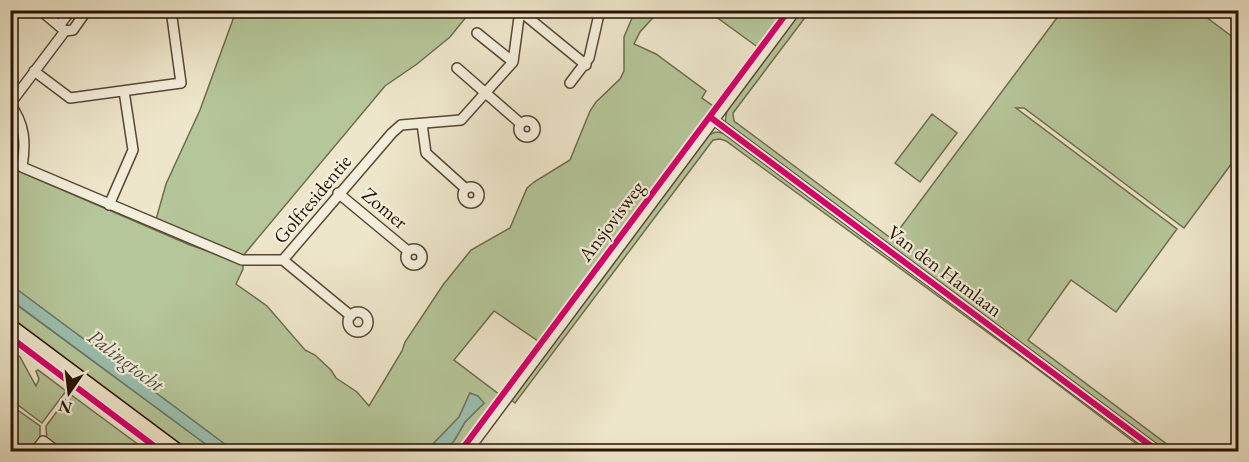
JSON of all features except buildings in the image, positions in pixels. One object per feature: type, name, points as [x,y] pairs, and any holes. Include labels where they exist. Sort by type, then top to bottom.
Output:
[{"type":"main road","points":[[10,325],[180,452]]},
{"type":"street","points":[[40,10],[62,28]]},
{"type":"street","name":"Golfresidentie","points":[[71,10],[62,28],[10,104],[24,129],[25,146],[22,166],[242,260],[283,260],[338,193],[392,133],[402,125],[461,120],[513,62]]},
{"type":"street","points":[[122,10],[124,12],[141,10]]},
{"type":"street","points":[[34,71],[70,98],[181,83],[171,10]]},
{"type":"street","points":[[513,62],[520,10]]},
{"type":"street","points":[[520,10],[586,65]]},
{"type":"street","points":[[570,83],[586,65],[589,58],[600,10]]},
{"type":"street","name":"Ansjovisweg","points":[[467,452],[796,10]]},
{"type":"street","name":"Golfresidentie","points":[[62,28],[73,30],[84,12]]},
{"type":"street","points":[[477,33],[513,62]]},
{"type":"street","points":[[457,68],[520,123]]},
{"type":"street","points":[[110,205],[133,150],[124,91]]},
{"type":"street","name":"Van den Hamlaan","points":[[714,120],[1159,452]]},
{"type":"street","points":[[422,124],[426,153],[466,189]]},
{"type":"street","name":"Zomer","points":[[338,193],[408,251]]},
{"type":"street","points":[[283,260],[351,315]]},
{"type":"street","points":[[35,452],[44,441],[58,452]]},
{"type":"shaded area","points":[[236,11],[471,11],[450,37],[385,86],[242,257],[155,223],[166,184],[200,110]]},
{"type":"shaded area","points":[[635,11],[659,11],[640,32],[634,44],[656,54],[706,91],[702,98],[713,106],[538,341],[494,311],[454,360],[500,395],[456,452],[443,451],[454,441],[465,422],[484,403],[470,393],[459,417],[434,443],[430,451],[234,451],[11,285],[10,113],[18,127],[20,140],[14,169],[190,245],[243,263],[243,269],[236,284],[267,306],[305,350],[315,355],[336,378],[357,392],[369,406],[405,342],[443,285],[471,250],[510,228],[527,188],[570,160],[590,111],[620,79],[624,71],[624,37]]},
{"type":"shaded area","points":[[708,11],[787,11],[759,48]]},
{"type":"shaded area","points":[[801,11],[810,11],[733,113],[734,121],[892,239],[1062,11],[1198,11],[1238,41],[1238,155],[1184,228],[1024,108],[1016,108],[1177,229],[1116,312],[1071,280],[1028,340],[1176,451],[1163,451],[725,124],[727,109]]},
{"type":"shaded area","points":[[932,114],[957,133],[920,182],[895,163]]},
{"type":"shaded area","points":[[716,132],[728,134],[1155,451],[1146,451],[1028,362],[726,141],[720,139],[713,140],[515,403],[510,399],[708,135]]},
{"type":"shaded area","points":[[10,285],[234,451],[215,451],[11,300]]},
{"type":"shaded area","points":[[10,300],[215,451],[187,451],[11,320]]},
{"type":"shaded area","points":[[10,349],[20,357],[36,386],[39,379],[36,371],[38,370],[66,391],[42,423],[15,403],[11,403]]},
{"type":"shaded area","points":[[470,393],[478,396],[484,403],[465,422],[454,441],[443,451],[430,451],[434,443],[459,417]]},
{"type":"shaded area","points":[[70,394],[147,451],[65,451],[47,442],[46,426]]},
{"type":"shaded area","points":[[12,406],[40,426],[40,441],[32,451],[11,451]]},
{"type":"cycle path","points":[[460,452],[789,10]]},
{"type":"cycle path","points":[[710,117],[1159,452]]},
{"type":"cycle path","points":[[10,337],[162,452]]},
{"type":"water label","name":"Palingtocht","points":[[126,360]]}]
